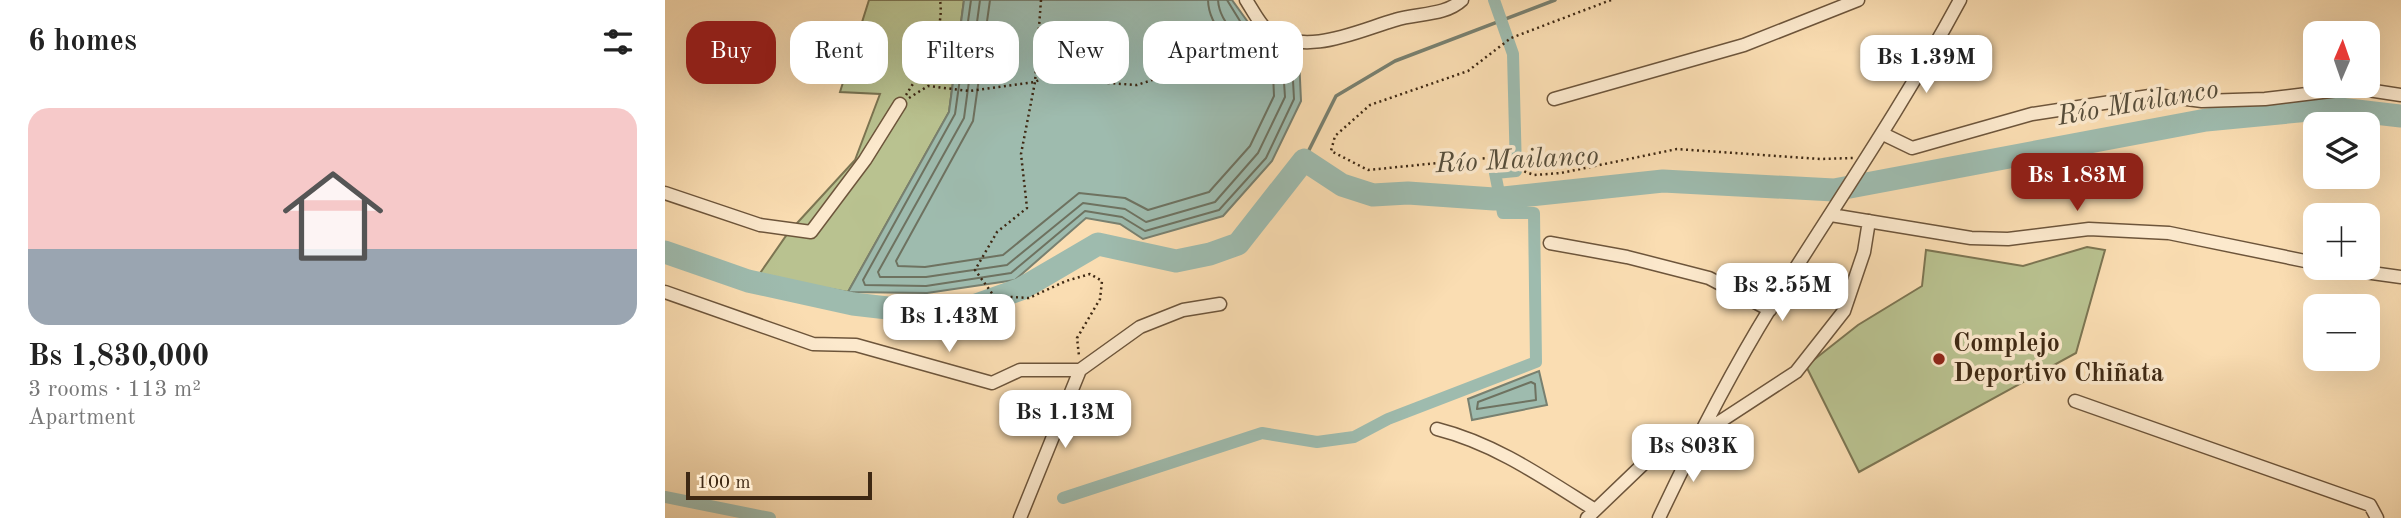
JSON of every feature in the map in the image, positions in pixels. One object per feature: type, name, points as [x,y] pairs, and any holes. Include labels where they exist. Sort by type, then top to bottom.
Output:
[{"type":"street","points":[[1246,0],[1261,21]]},
{"type":"street","points":[[1303,42],[1351,36],[1396,19],[1453,8],[1462,0]]},
{"type":"street","points":[[1554,99],[1744,45],[1858,0]]},
{"type":"street","points":[[1658,518],[1698,436],[1770,310],[1883,134],[1961,0]]},
{"type":"street","points":[[1883,134],[1912,148],[2032,114],[2156,95],[2202,101],[2265,99],[2355,88],[2401,95]]},
{"type":"street","points":[[665,193],[760,225],[811,232],[865,160],[900,104]]},
{"type":"street","points":[[1832,215],[1971,238],[2008,239],[2089,229],[2169,233],[2303,261]]},
{"type":"street","points":[[1437,429],[1471,438],[1507,456],[1591,514],[1660,448],[1698,436],[1796,372],[1844,311],[1864,252],[1869,221]]},
{"type":"street","points":[[1551,243],[1627,257],[1709,278],[1770,310]]},
{"type":"street","points":[[2380,274],[2401,277]]},
{"type":"street","points":[[665,292],[813,344],[856,345],[992,383],[1020,370],[1080,370]]},
{"type":"street","points":[[1020,518],[1080,370],[1140,327],[1183,310],[1220,304]]},
{"type":"street","points":[[2074,401],[2370,505],[2377,518]]},
{"type":"path","points":[[900,104],[925,65],[942,13],[940,0]]},
{"type":"path","points":[[1039,21],[1041,0]]},
{"type":"path","points":[[1611,0],[1511,38],[1468,71],[1370,105],[1335,136],[1331,151],[1368,170],[1488,158],[1534,175],[1561,173],[1677,149],[1820,159],[1867,158]]},
{"type":"path","points":[[900,104],[928,86],[969,91],[1033,82]]},
{"type":"path","points":[[1122,84],[1143,83]]},
{"type":"path","points":[[1035,84],[1021,154],[1027,208],[997,232],[975,270],[993,296],[1029,298],[1066,281],[1090,274],[1102,281],[1100,299],[1077,338],[1080,370]]},
{"type":"green space","points":[[869,0],[964,0],[961,21],[902,21],[902,84],[953,84],[949,112],[848,292],[758,276],[788,233],[855,160],[880,94],[840,92],[843,84],[888,84],[888,21],[862,21]]},
{"type":"green space","name":"Complejo Deportivo Chiñata","points":[[2087,247],[2105,250],[2076,353],[1859,472],[1806,366],[1858,325],[1922,286],[1926,250],[2023,266]]},
{"type":"water","points":[[964,0],[1232,0],[1247,21],[1143,21],[1143,84],[1300,84],[1301,101],[1272,161],[1223,216],[1143,239],[1120,224],[1086,218],[1015,280],[927,293],[848,292],[949,112],[953,84],[1019,84],[1019,21],[961,21]]},
{"type":"water","points":[[1539,371],[1547,405],[1472,420],[1468,399]]},
{"type":"waterway","points":[[1063,498],[1262,433],[1317,442],[1354,437],[1388,419],[1536,362],[1534,213],[1503,213],[1495,173],[1516,171],[1513,54],[1494,0]]},
{"type":"waterway","points":[[1304,160],[1336,96],[1395,61],[1555,0]]},
{"type":"waterway","name":"Río Mailanco","points":[[665,252],[748,281],[853,304],[948,315],[1021,289],[1098,244],[1176,261],[1210,254],[1238,244],[1304,160],[1342,185],[1373,195],[1408,193],[1494,199],[1663,181],[1834,190],[2206,120],[2331,108],[2401,116]]},
{"type":"waterway","points":[[665,497],[770,518]]},
{"type":"place","name":"Complejo Deportivo Chiñata","points":[[1939,359]]}]
